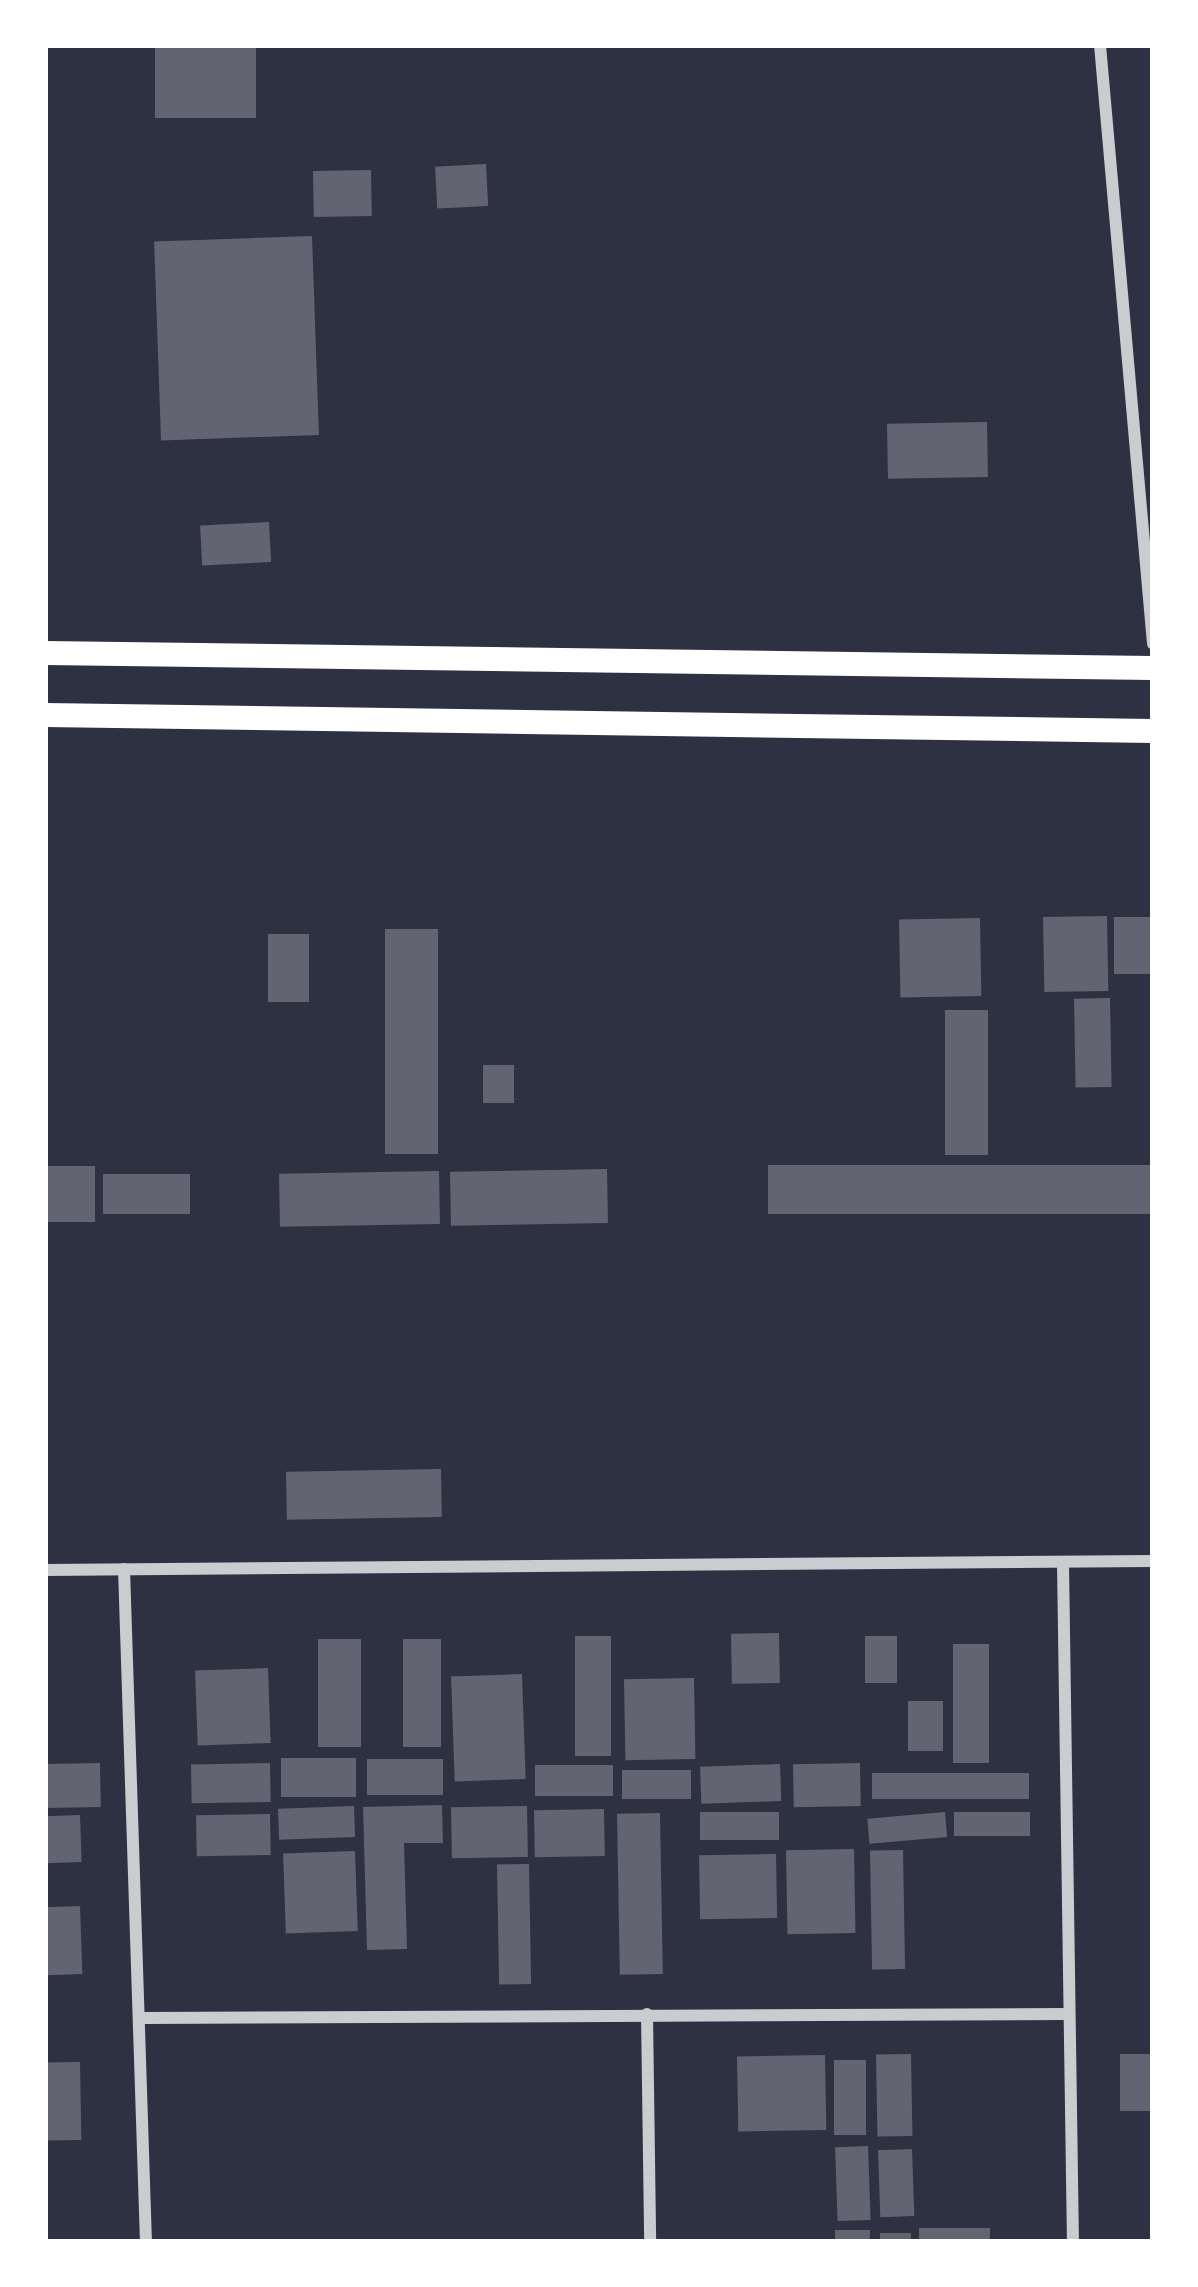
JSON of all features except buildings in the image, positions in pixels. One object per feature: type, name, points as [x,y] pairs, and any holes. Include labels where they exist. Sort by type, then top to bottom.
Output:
[{"type":"main road","points":[[45,652],[1153,668]]},
{"type":"main road","points":[[45,715],[1153,731]]},
{"type":"street","points":[[1100,45],[1153,644]]},
{"type":"street","points":[[45,1570],[1153,1561]]},
{"type":"street","points":[[1063,1563],[1073,2242]]},
{"type":"street","points":[[124,1569],[146,2242]]},
{"type":"street","points":[[647,2014],[650,2242]]},
{"type":"street","points":[[142,2018],[1070,2014]]}]
